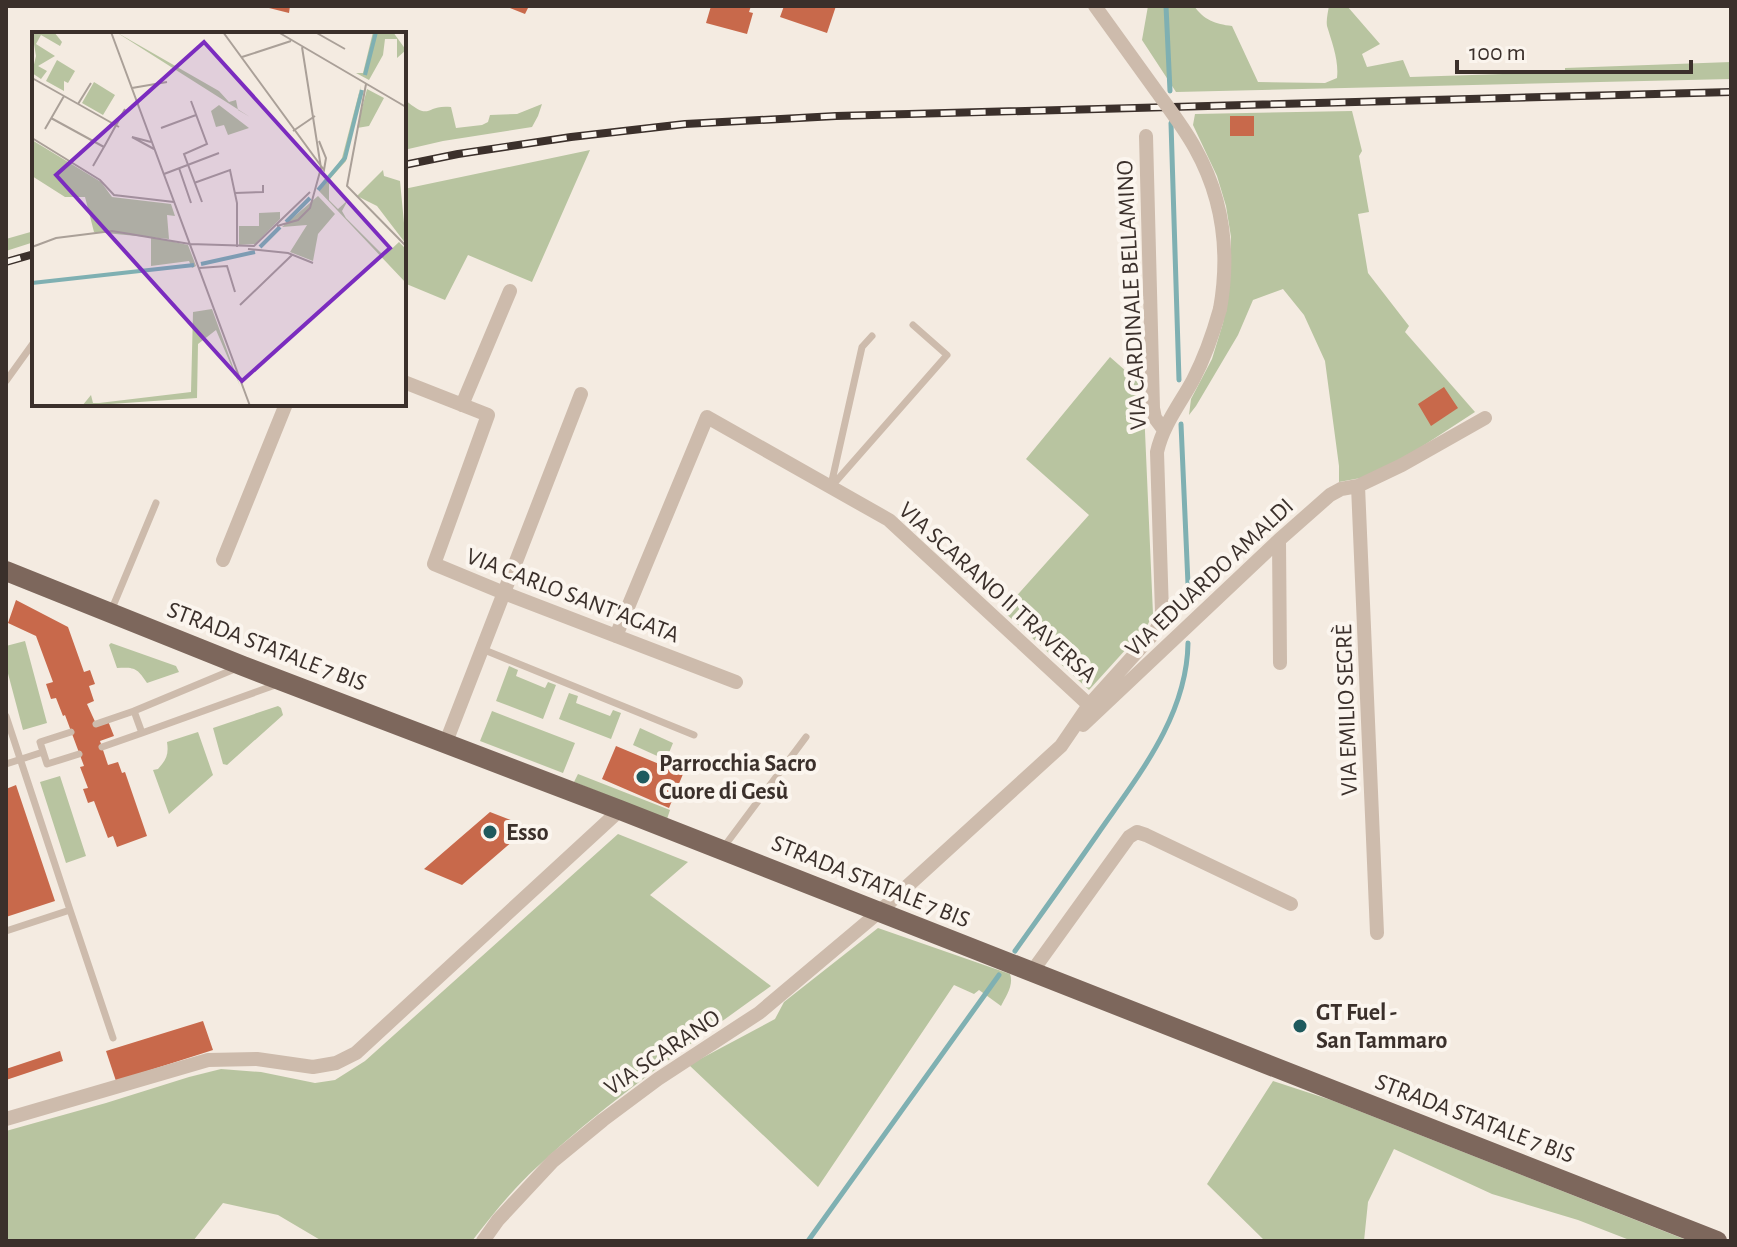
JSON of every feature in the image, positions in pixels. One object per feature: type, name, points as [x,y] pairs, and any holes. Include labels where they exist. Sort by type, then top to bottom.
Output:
[{"type":"main road","name":"STRADA STATALE 7 BIS","points":[[6,571],[1717,1241]]},
{"type":"street","points":[[1095,6],[1187,134],[1204,165],[1218,204],[1224,240],[1224,285],[1220,309],[1204,357],[1164,430]]},
{"type":"street","name":"VIA CARDINALE BELLAMINO","points":[[879,912],[1061,746],[1089,705],[1159,625],[1162,613],[1156,466],[1164,430],[1155,418],[1153,408],[1146,136]]},
{"type":"street","points":[[462,405],[510,291]]},
{"type":"street","name":"VIA CARLO SANT'AGATA","points":[[406,383],[488,415],[434,564],[736,682]]},
{"type":"street","points":[[446,742],[581,394]]},
{"type":"street","points":[[223,560],[285,406]]},
{"type":"street","name":"VIA SCARANO II TRAVERSA","points":[[616,636],[707,417],[889,520],[1089,705]]},
{"type":"street","name":"VIA EDUARDO AMALDI","points":[[1061,746],[1330,495],[1358,486],[1402,465],[1485,418]]},
{"type":"street","name":"VIA EMILIO SEGRÈ","points":[[1358,486],[1377,933]]},
{"type":"street","points":[[1279,540],[1280,663]]},
{"type":"street","points":[[6,1119],[208,1060],[257,1059],[313,1067],[336,1063],[356,1053],[620,810]]},
{"type":"street","points":[[1031,973],[1129,837],[1137,832],[1291,904]]},
{"type":"street","name":"VIA SCARANO","points":[[483,1241],[498,1220],[553,1161],[647,1087],[759,1013],[879,912]]},
{"type":"lane","points":[[831,487],[947,355],[913,325]]},
{"type":"lane","points":[[831,487],[862,347],[872,336]]},
{"type":"lane","points":[[6,381],[32,345]]},
{"type":"lane","points":[[110,613],[156,503]]},
{"type":"lane","points":[[482,649],[694,735]]},
{"type":"lane","points":[[96,724],[243,666]]},
{"type":"lane","points":[[102,747],[285,681]]},
{"type":"lane","points":[[134,711],[142,733]]},
{"type":"lane","points":[[6,716],[113,1038]]},
{"type":"lane","points":[[71,732],[40,742],[47,764],[79,754]]},
{"type":"lane","points":[[722,850],[806,737]]},
{"type":"lane","points":[[6,764],[43,752]]},
{"type":"lane","points":[[6,931],[70,910]]},
{"type":"green space","points":[[1148,6],[1194,6],[1210,20],[1232,26],[1258,82],[1325,83],[1337,78],[1336,58],[1327,26],[1329,6],[1347,6],[1380,44],[1362,54],[1367,67],[1403,60],[1410,77],[1731,62],[1731,79],[1176,92],[1142,40]]},
{"type":"green space","points":[[406,101],[424,111],[451,107],[456,128],[482,125],[488,122],[490,115],[517,114],[542,104],[532,127],[406,150]]},
{"type":"green space","points":[[1352,111],[1362,151],[1359,156],[1369,212],[1358,214],[1368,273],[1409,326],[1405,332],[1475,412],[1392,466],[1366,477],[1339,482],[1325,361],[1304,315],[1283,289],[1253,300],[1238,335],[1189,415],[1191,399],[1212,359],[1223,323],[1231,270],[1231,237],[1226,206],[1217,176],[1193,125],[1195,114]]},
{"type":"green space","points":[[590,150],[532,282],[468,255],[445,300],[406,284],[406,189]]},
{"type":"green space","points":[[32,232],[32,243],[6,251],[6,239]]},
{"type":"green space","points":[[1110,357],[1143,386],[1153,614],[1147,626],[1089,690],[1003,611],[1089,515],[1026,459]]},
{"type":"green space","points":[[25,641],[47,723],[23,730],[6,666],[6,646]]},
{"type":"green space","points":[[111,643],[176,666],[179,672],[147,683],[135,670],[117,668],[109,645]]},
{"type":"green space","points":[[509,666],[518,670],[516,676],[545,688],[548,682],[556,685],[543,719],[496,701]]},
{"type":"green space","points":[[569,693],[578,696],[576,703],[610,716],[613,710],[621,713],[611,739],[559,719]]},
{"type":"green space","points":[[278,706],[283,715],[227,765],[223,764],[213,728]]},
{"type":"green space","points":[[492,711],[575,743],[563,773],[480,741]]},
{"type":"green space","points":[[640,728],[673,743],[666,760],[633,745]]},
{"type":"green space","points":[[198,732],[213,775],[169,814],[153,770],[158,769],[165,760],[167,742]]},
{"type":"green space","points":[[578,774],[670,810],[667,819],[574,782]]},
{"type":"green space","points":[[60,776],[86,856],[66,863],[40,782]]},
{"type":"green space","points":[[618,834],[688,862],[650,895],[771,986],[593,1118],[520,1184],[472,1241],[322,1241],[278,1215],[223,1203],[193,1241],[6,1241],[6,1131],[221,1069],[261,1072],[315,1083],[335,1080],[365,1061]]},
{"type":"green space","points":[[878,928],[1010,974],[1010,986],[1001,1006],[979,990],[974,994],[954,985],[818,1187],[689,1065],[775,1019],[784,1002]]},
{"type":"green space","points":[[1273,1081],[1331,1100],[1689,1241],[1632,1241],[1578,1220],[1492,1194],[1394,1149],[1368,1202],[1364,1241],[1265,1241],[1207,1184]]},
{"type":"building","points":[[261,6],[290,6],[289,13]]},
{"type":"building","points":[[505,6],[529,6],[525,14]]},
{"type":"building","points":[[711,6],[751,6],[749,12],[753,13],[747,34],[706,23]]},
{"type":"building","points":[[784,6],[836,6],[827,33],[780,17]]},
{"type":"building","points":[[1230,116],[1254,116],[1254,136],[1230,136]]},
{"type":"building","points":[[1444,387],[1458,408],[1431,426],[1418,404]]},
{"type":"building","points":[[16,600],[68,627],[84,672],[90,670],[95,684],[89,686],[94,701],[87,704],[97,726],[108,721],[114,736],[100,741],[108,765],[118,762],[122,773],[125,772],[147,836],[117,847],[113,836],[108,838],[94,801],[88,803],[83,789],[88,788],[80,767],[84,766],[65,715],[56,698],[51,699],[46,684],[53,682],[36,636],[8,623]]},
{"type":"building","name":"Parrocchia Sacro Cuore di Gesù","points":[[616,746],[683,774],[669,808],[602,779]]},
{"type":"building","points":[[16,785],[55,901],[6,917],[6,789]]},
{"type":"building","points":[[490,812],[529,827],[462,885],[424,869]]},
{"type":"building","points":[[203,1021],[213,1050],[116,1081],[106,1051]]},
{"type":"building","points":[[60,1051],[63,1061],[6,1080],[6,1069]]},
{"type":"waterway","points":[[1166,6],[1170,91]]},
{"type":"waterway","points":[[1171,123],[1179,380]]},
{"type":"waterway","points":[[1181,424],[1189,607]]},
{"type":"waterway","points":[[1015,951],[1157,745],[1179,696],[1188,643]]},
{"type":"waterway","points":[[808,1241],[999,975]]},
{"type":"railway","points":[[406,165],[571,137],[685,124],[836,116],[1731,92]]},
{"type":"railway","points":[[6,262],[32,255]]},
{"type":"place","name":"Parrocchia Sacro Cuore di Gesù","points":[[643,777]]},
{"type":"place","name":"Esso","points":[[490,832]]},
{"type":"place","name":"GT Fuel - San Tammaro","points":[[1300,1026]]}]
